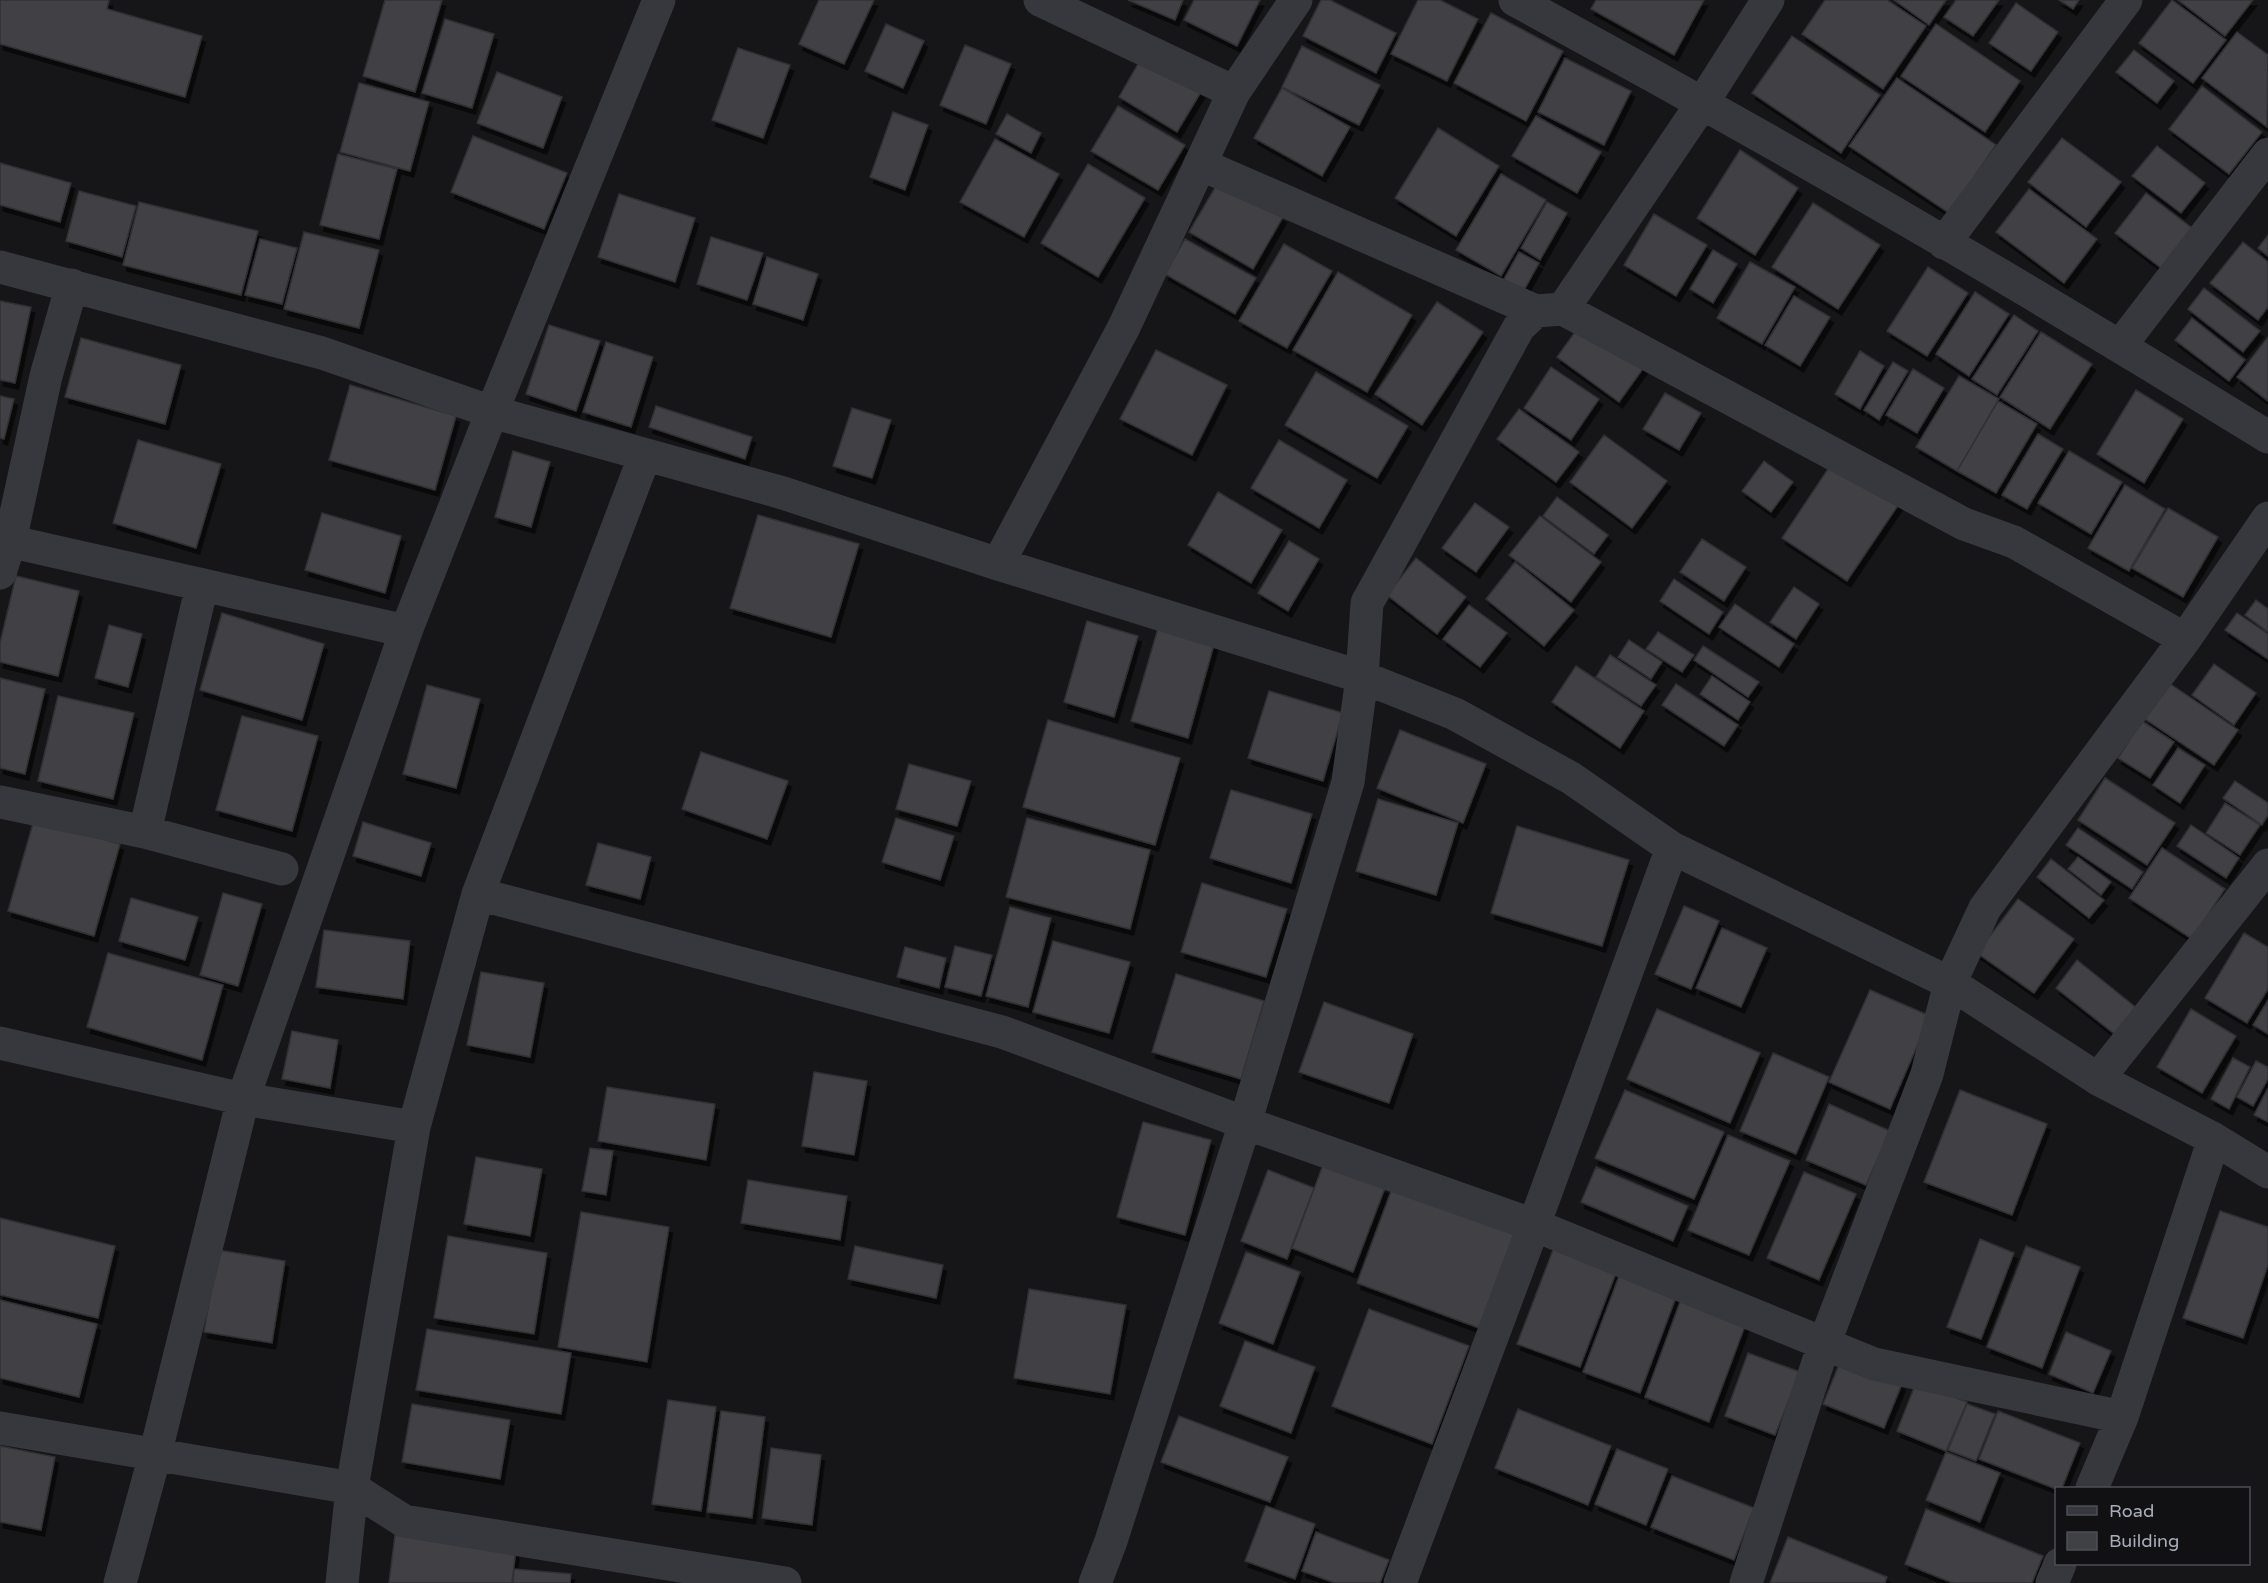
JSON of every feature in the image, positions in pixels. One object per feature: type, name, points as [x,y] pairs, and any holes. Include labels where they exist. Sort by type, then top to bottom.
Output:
[{"type":"street","points":[[120,1583],[243,1099],[406,631],[659,0]]},
{"type":"street","points":[[1040,0],[1234,92]]},
{"type":"street","points":[[998,564],[1124,327],[1234,92],[1296,0]]},
{"type":"street","points":[[1515,0],[1703,102],[2120,346],[2268,437]]},
{"type":"street","points":[[1095,1583],[1111,1541],[1245,1123],[1348,782],[1362,677],[1367,603],[1519,327],[1550,310],[1703,102],[1768,0]]},
{"type":"street","points":[[1944,243],[2126,0]]},
{"type":"street","points":[[2120,346],[2268,154]]},
{"type":"street","points":[[1200,164],[1550,310],[1964,524],[2014,542],[2186,639]]},
{"type":"street","points":[[0,267],[322,353],[492,412],[783,493],[998,564],[1362,677],[1455,714],[1571,778],[1672,848],[1950,983],[2098,1079],[2214,1139],[2268,1172]]},
{"type":"street","points":[[0,573],[5,540],[46,376],[72,285]]},
{"type":"street","points":[[342,1583],[352,1488],[414,1127],[478,894],[645,455]]},
{"type":"street","points":[[1746,1583],[1824,1344],[1927,1074],[1950,983],[1985,908],[2186,639],[2268,518]]},
{"type":"street","points":[[5,540],[406,631]]},
{"type":"street","points":[[145,832],[202,585]]},
{"type":"street","points":[[0,802],[145,832],[282,869]]},
{"type":"street","points":[[1400,1583],[1672,848]]},
{"type":"street","points":[[2098,1079],[2268,865]]},
{"type":"street","points":[[478,894],[1002,1032],[1245,1123],[1534,1225],[1874,1364],[2122,1417]]},
{"type":"street","points":[[0,1042],[243,1099],[414,1127]]},
{"type":"street","points":[[2092,1487],[2122,1417],[2214,1139]]},
{"type":"street","points":[[0,1428],[352,1488],[404,1521],[785,1583]]},
{"type":"street","points":[[2052,1583],[2059,1565]]},
{"type":"building","points":[[0,0],[109,0],[107,9],[202,36],[185,97],[0,44]]},
{"type":"building","points":[[385,0],[442,0],[415,92],[363,76]]},
{"type":"building","points":[[819,0],[874,0],[844,64],[799,44]]},
{"type":"building","points":[[1128,0],[1183,0],[1175,20]]},
{"type":"building","points":[[1194,0],[1260,0],[1237,46],[1184,20]]},
{"type":"building","points":[[1321,0],[1330,0],[1396,33],[1376,73],[1303,36]]},
{"type":"building","points":[[1418,0],[1440,0],[1478,19],[1447,81],[1391,54]]},
{"type":"building","points":[[1596,0],[1704,0],[1674,55],[1591,9]]},
{"type":"building","points":[[1825,0],[1887,0],[1926,26],[1883,89],[1802,34]]},
{"type":"building","points":[[1894,0],[1946,0],[1929,25]]},
{"type":"building","points":[[1956,0],[1999,0],[1973,36],[1944,17]]},
{"type":"building","points":[[2059,0],[2079,0],[2073,9]]},
{"type":"building","points":[[2172,0],[2226,40],[2193,83],[2139,43]]},
{"type":"building","points":[[2178,0],[2253,0],[2225,36]]},
{"type":"building","points":[[2016,3],[2058,32],[2031,71],[1989,43]]},
{"type":"building","points":[[1491,13],[1563,51],[1526,121],[1454,83]]},
{"type":"building","points":[[445,19],[494,34],[472,108],[422,93]]},
{"type":"building","points":[[886,24],[924,41],[903,88],[865,71]]},
{"type":"building","points":[[1936,24],[2020,81],[1985,132],[1901,76]]},
{"type":"building","points":[[2237,32],[2268,55],[2267,127],[2202,78]]},
{"type":"building","points":[[1792,36],[1880,95],[1841,153],[1752,93]]},
{"type":"building","points":[[965,45],[1011,64],[986,124],[940,105]]},
{"type":"building","points":[[1302,46],[1380,85],[1359,125],[1282,87]]},
{"type":"building","points":[[738,48],[790,65],[763,138],[712,120]]},
{"type":"building","points":[[2134,50],[2174,81],[2157,103],[2116,72]]},
{"type":"building","points":[[1142,57],[1201,92],[1177,132],[1119,97]]},
{"type":"building","points":[[1565,58],[1631,91],[1604,145],[1538,112]]},
{"type":"building","points":[[497,72],[562,97],[543,148],[477,123]]},
{"type":"building","points":[[1897,78],[1996,145],[1949,213],[1849,146]]},
{"type":"building","points":[[359,83],[429,102],[410,171],[340,152]]},
{"type":"building","points":[[2202,86],[2262,132],[2229,174],[2169,129]]},
{"type":"building","points":[[1282,88],[1350,127],[1322,176],[1254,138]]},
{"type":"building","points":[[1118,106],[1185,145],[1158,190],[1091,151]]},
{"type":"building","points":[[893,112],[928,125],[905,190],[870,177]]},
{"type":"building","points":[[1007,114],[1041,133],[1031,153],[996,134]]},
{"type":"building","points":[[1536,116],[1601,152],[1577,193],[1512,156]]},
{"type":"building","points":[[1438,128],[1499,166],[1456,236],[1395,198]]},
{"type":"building","points":[[473,136],[567,173],[544,229],[451,192]]},
{"type":"building","points":[[2062,138],[2121,182],[2086,227],[2028,182]]},
{"type":"building","points":[[995,139],[1059,174],[1024,237],[960,202]]},
{"type":"building","points":[[2157,146],[2205,183],[2181,213],[2132,176]]},
{"type":"building","points":[[1740,150],[1798,188],[1755,255],[1697,218]]},
{"type":"building","points":[[338,154],[397,169],[379,239],[320,225]]},
{"type":"building","points":[[0,163],[71,183],[60,222],[0,205]]},
{"type":"building","points":[[1088,164],[1145,198],[1098,277],[1041,243]]},
{"type":"building","points":[[1501,174],[1546,200],[1501,276],[1456,250]]},
{"type":"building","points":[[1219,181],[1283,217],[1253,269],[1189,232]]},
{"type":"building","points":[[2029,189],[2097,239],[2064,283],[1996,232]]},
{"type":"building","points":[[79,191],[136,206],[122,257],[66,241]]},
{"type":"building","points":[[2146,193],[2192,228],[2161,268],[2115,233]]},
{"type":"building","points":[[619,194],[695,218],[675,282],[598,257]]},
{"type":"building","points":[[139,202],[258,231],[241,295],[123,265]]},
{"type":"building","points":[[1547,202],[1567,213],[1540,260],[1521,248]]},
{"type":"building","points":[[1813,203],[1880,245],[1838,309],[1772,267]]},
{"type":"building","points":[[1654,214],[1707,245],[1676,296],[1624,265]]},
{"type":"building","points":[[304,232],[379,250],[359,328],[284,309]]},
{"type":"building","points":[[2268,235],[2268,256],[2258,248]]},
{"type":"building","points":[[711,237],[763,253],[747,300],[697,284]]},
{"type":"building","points":[[260,239],[297,248],[282,304],[245,295]]},
{"type":"building","points":[[1185,239],[1256,278],[1235,314],[1165,274]]},
{"type":"building","points":[[2243,242],[2268,262],[2268,307],[2258,320],[2210,283]]},
{"type":"building","points":[[1284,244],[1332,271],[1287,348],[1239,321]]},
{"type":"building","points":[[1713,250],[1737,264],[1713,303],[1690,289]]},
{"type":"building","points":[[1519,252],[1539,263],[1523,292],[1503,281]]},
{"type":"building","points":[[767,257],[818,274],[803,320],[753,304]]},
{"type":"building","points":[[1750,262],[1795,287],[1762,344],[1717,318]]},
{"type":"building","points":[[1928,267],[1968,293],[1927,356],[1887,331]]},
{"type":"building","points":[[1338,272],[1412,315],[1367,392],[1293,350]]},
{"type":"building","points":[[2204,288],[2260,331],[2243,352],[2188,309]]},
{"type":"building","points":[[1975,292],[2009,314],[1969,376],[1936,354]]},
{"type":"building","points":[[1794,296],[1830,317],[1800,366],[1765,345]]},
{"type":"building","points":[[0,301],[31,307],[15,383],[0,380]]},
{"type":"building","points":[[1437,302],[1483,332],[1422,425],[1375,394]]},
{"type":"building","points":[[2014,315],[2038,331],[1997,395],[1972,379]]},
{"type":"building","points":[[2192,318],[2245,360],[2229,381],[2175,340]]},
{"type":"building","points":[[1583,321],[1645,366],[1619,402],[1557,357]]},
{"type":"building","points":[[549,325],[600,341],[576,411],[526,394]]},
{"type":"building","points":[[2041,332],[2092,364],[2050,429],[2000,397]]},
{"type":"building","points":[[2268,337],[2268,401],[2237,377]]},
{"type":"building","points":[[81,338],[181,365],[165,424],[65,397]]},
{"type":"building","points":[[606,342],[653,357],[631,427],[583,412]]},
{"type":"building","points":[[1156,350],[1227,385],[1192,455],[1120,419]]},
{"type":"building","points":[[1860,351],[1884,366],[1860,409],[1835,394]]},
{"type":"building","points":[[1893,362],[1908,371],[1879,420],[1864,410]]},
{"type":"building","points":[[1551,367],[1599,399],[1571,440],[1524,408]]},
{"type":"building","points":[[1913,369],[1944,388],[1917,433],[1886,415]]},
{"type":"building","points":[[1316,372],[1408,426],[1377,478],[1285,425]]},
{"type":"building","points":[[1959,376],[1999,399],[1957,471],[1916,447]]},
{"type":"building","points":[[350,385],[456,416],[435,490],[329,460]]},
{"type":"building","points":[[2136,390],[2183,419],[2144,483],[2097,454]]},
{"type":"building","points":[[1665,393],[1701,413],[1679,450],[1643,429]]},
{"type":"building","points":[[0,396],[14,399],[4,439],[0,438]]},
{"type":"building","points":[[1998,401],[2037,424],[1996,493],[1957,471]]},
{"type":"building","points":[[656,406],[752,437],[745,459],[649,427]]},
{"type":"building","points":[[852,408],[891,420],[872,478],[833,466]]},
{"type":"building","points":[[1519,409],[1579,452],[1556,482],[1497,439]]},
{"type":"building","points":[[2038,434],[2063,449],[2027,509],[2002,495]]},
{"type":"building","points":[[1604,435],[1667,481],[1632,528],[1570,482]]},
{"type":"building","points":[[138,440],[221,464],[196,548],[113,523]]},
{"type":"building","points":[[1279,440],[1347,480],[1319,528],[1251,488]]},
{"type":"building","points":[[513,451],[550,462],[531,527],[495,517]]},
{"type":"building","points":[[2069,451],[2122,482],[2091,534],[2038,503]]},
{"type":"building","points":[[1834,460],[1899,504],[1847,581],[1782,538]]},
{"type":"building","points":[[1764,461],[1793,482],[1771,512],[1742,491]]},
{"type":"building","points":[[2125,485],[2165,509],[2129,571],[2088,548]]},
{"type":"building","points":[[1218,492],[1282,530],[1251,583],[1188,545]]},
{"type":"building","points":[[1557,497],[1608,535],[1594,554],[1543,516]]},
{"type":"building","points":[[1475,503],[1509,527],[1476,572],[1442,548]]},
{"type":"building","points":[[2168,508],[2218,537],[2183,597],[2132,568]]},
{"type":"building","points":[[322,513],[401,536],[385,593],[305,570]]},
{"type":"building","points":[[758,515],[859,544],[831,637],[730,608]]},
{"type":"building","points":[[1540,516],[1601,562],[1571,602],[1509,555]]},
{"type":"building","points":[[1702,539],[1746,567],[1724,601],[1680,572]]},
{"type":"building","points":[[1289,541],[1319,559],[1288,611],[1258,593]]},
{"type":"building","points":[[1416,558],[1466,597],[1437,634],[1387,595]]},
{"type":"building","points":[[1515,562],[1574,610],[1544,646],[1486,599]]},
{"type":"building","points":[[16,576],[79,591],[58,676],[0,662],[0,643]]},
{"type":"building","points":[[1674,579],[1723,612],[1709,634],[1660,601]]},
{"type":"building","points":[[1794,587],[1819,604],[1796,639],[1770,622]]},
{"type":"building","points":[[2256,600],[2268,609],[2268,632],[2245,615]]},
{"type":"building","points":[[1735,604],[1794,644],[1779,667],[1719,627]]},
{"type":"building","points":[[1469,605],[1507,633],[1480,667],[1443,639]]},
{"type":"building","points":[[222,613],[324,644],[302,720],[200,690]]},
{"type":"building","points":[[2237,613],[2268,634],[2268,659],[2225,630]]},
{"type":"building","points":[[1087,621],[1138,636],[1114,717],[1064,702]]},
{"type":"building","points":[[109,625],[142,634],[128,687],[95,678]]},
{"type":"building","points":[[1159,625],[1215,641],[1188,738],[1131,721]]},
{"type":"building","points":[[1658,632],[1694,655],[1682,672],[1646,649]]},
{"type":"building","points":[[1629,640],[1662,662],[1651,679],[1618,657]]},
{"type":"building","points":[[1703,646],[1759,682],[1748,697],[1694,660]]},
{"type":"building","points":[[1610,655],[1656,685],[1641,706],[1596,677]]},
{"type":"building","points":[[2214,664],[2256,693],[2234,725],[2192,695]]},
{"type":"building","points":[[1576,666],[1644,711],[1620,748],[1552,702]]},
{"type":"building","points":[[1712,676],[1750,702],[1738,720],[1700,694]]},
{"type":"building","points":[[0,678],[45,689],[25,774],[0,768]]},
{"type":"building","points":[[2169,683],[2238,730],[2214,765],[2145,719]]},
{"type":"building","points":[[1676,684],[1738,725],[1724,746],[1662,705]]},
{"type":"building","points":[[427,685],[480,699],[456,788],[403,774]]},
{"type":"building","points":[[1269,691],[1343,713],[1323,781],[1248,758]]},
{"type":"building","points":[[58,696],[134,713],[113,799],[38,781]]},
{"type":"building","points":[[242,716],[318,736],[292,831],[216,810]]},
{"type":"building","points":[[1048,720],[1180,758],[1155,845],[1023,807]]},
{"type":"building","points":[[2142,721],[2174,742],[2150,778],[2118,758]]},
{"type":"building","points":[[1400,730],[1486,764],[1463,823],[1377,788]]},
{"type":"building","points":[[2178,748],[2205,765],[2180,803],[2153,785]]},
{"type":"building","points":[[701,752],[788,781],[767,839],[682,809]]},
{"type":"building","points":[[909,764],[971,781],[957,826],[896,809]]},
{"type":"building","points":[[2105,778],[2175,823],[2147,865],[2078,820]]},
{"type":"building","points":[[2235,781],[2268,803],[2268,815],[2262,825],[2223,798]]},
{"type":"building","points":[[1231,790],[1312,814],[1291,883],[1210,858]]},
{"type":"building","points":[[1378,799],[1458,823],[1436,895],[1356,871]]},
{"type":"building","points":[[2225,803],[2260,825],[2240,855],[2206,833]]},
{"type":"building","points":[[896,818],[954,836],[940,880],[882,862]]},
{"type":"building","points":[[1027,818],[1150,850],[1130,929],[1006,897]]},
{"type":"building","points":[[34,820],[120,844],[94,936],[8,911]]},
{"type":"building","points":[[363,822],[431,843],[421,876],[353,856]]},
{"type":"building","points":[[2191,825],[2239,858],[2226,878],[2177,846]]},
{"type":"building","points":[[1517,826],[1629,860],[1602,946],[1491,913]]},
{"type":"building","points":[[2078,828],[2143,872],[2132,889],[2066,845]]},
{"type":"building","points":[[598,843],[651,857],[640,899],[586,885]]},
{"type":"building","points":[[2162,848],[2225,889],[2192,939],[2129,898]]},
{"type":"building","points":[[2078,857],[2111,882],[2101,895],[2068,869]]},
{"type":"building","points":[[2051,859],[2104,900],[2089,918],[2037,877]]},
{"type":"building","points":[[1202,883],[1287,909],[1266,977],[1181,952]]},
{"type":"building","points":[[223,893],[262,904],[238,986],[200,975]]},
{"type":"building","points":[[131,898],[198,917],[185,960],[119,941]]},
{"type":"building","points":[[2018,899],[2074,939],[2034,993],[1977,953]]},
{"type":"building","points":[[1684,906],[1719,921],[1691,989],[1655,974]]},
{"type":"building","points":[[1010,907],[1051,918],[1028,1007],[986,996]]},
{"type":"building","points":[[1722,928],[1767,948],[1741,1007],[1696,988]]},
{"type":"building","points":[[324,930],[410,941],[403,999],[316,987]]},
{"type":"building","points":[[2244,933],[2268,947],[2268,989],[2247,1023],[2205,998]]},
{"type":"building","points":[[1053,941],[1130,962],[1109,1033],[1033,1012]]},
{"type":"building","points":[[955,946],[992,955],[981,996],[945,987]]},
{"type":"building","points":[[905,947],[946,958],[939,988],[897,977]]},
{"type":"building","points":[[108,953],[223,985],[202,1060],[87,1027]]},
{"type":"building","points":[[2077,960],[2143,1013],[2122,1040],[2056,988]]},
{"type":"building","points":[[481,972],[544,983],[530,1057],[467,1045]]},
{"type":"building","points":[[1176,974],[1264,1001],[1241,1079],[1152,1052]]},
{"type":"building","points":[[1870,990],[1930,1016],[1890,1109],[1829,1082]]},
{"type":"building","points":[[2268,1000],[2268,1034],[2253,1025]]},
{"type":"building","points":[[1324,1002],[1413,1034],[1389,1103],[1299,1072]]},
{"type":"building","points":[[1657,1009],[1760,1053],[1730,1123],[1627,1079]]},
{"type":"building","points":[[2191,1009],[2236,1036],[2202,1093],[2157,1067]]},
{"type":"building","points":[[292,1031],[338,1040],[330,1088],[282,1079]]},
{"type":"building","points":[[1773,1053],[1829,1077],[1796,1154],[1740,1131]]},
{"type":"building","points":[[2233,1058],[2250,1067],[2229,1109],[2211,1099]]},
{"type":"building","points":[[2256,1061],[2268,1067],[2268,1079],[2253,1106],[2237,1097]]},
{"type":"building","points":[[814,1072],[867,1081],[854,1155],[802,1146]]},
{"type":"building","points":[[607,1087],[715,1104],[706,1160],[598,1141]]},
{"type":"building","points":[[2268,1088],[2268,1122],[2254,1115]]},
{"type":"building","points":[[1625,1090],[1724,1132],[1694,1199],[1595,1158]]},
{"type":"building","points":[[1960,1090],[2047,1124],[2012,1215],[1924,1182]]},
{"type":"building","points":[[1829,1104],[1890,1131],[1866,1185],[1806,1160]]},
{"type":"building","points":[[1143,1122],[1211,1140],[1185,1235],[1117,1217]]},
{"type":"building","points":[[1728,1135],[1790,1161],[1749,1255],[1688,1230]]},
{"type":"building","points":[[590,1148],[613,1151],[606,1195],[582,1191]]},
{"type":"building","points":[[476,1157],[542,1169],[530,1236],[464,1224]]},
{"type":"building","points":[[1323,1165],[1385,1188],[1353,1272],[1292,1248]]},
{"type":"building","points":[[1596,1167],[1688,1206],[1673,1241],[1581,1202]]},
{"type":"building","points":[[1268,1170],[1314,1188],[1287,1259],[1241,1241]]},
{"type":"building","points":[[1804,1172],[1856,1194],[1819,1280],[1767,1258]]},
{"type":"building","points":[[748,1180],[847,1196],[840,1240],[741,1223]]},
{"type":"building","points":[[1393,1186],[1515,1232],[1479,1328],[1357,1283]]},
{"type":"building","points":[[2220,1211],[2268,1227],[2268,1265],[2243,1338],[2183,1318]]},
{"type":"building","points":[[581,1212],[669,1227],[647,1362],[558,1347]]},
{"type":"building","points":[[0,1218],[115,1246],[98,1318],[0,1295]]},
{"type":"building","points":[[448,1236],[547,1253],[534,1334],[434,1318]]},
{"type":"building","points":[[1558,1237],[1621,1260],[1580,1367],[1517,1344]]},
{"type":"building","points":[[1980,1239],[2014,1253],[1981,1339],[1947,1327]]},
{"type":"building","points":[[855,1246],[943,1265],[936,1298],[848,1279]]},
{"type":"building","points":[[2026,1246],[2080,1267],[2042,1368],[1987,1347]]},
{"type":"building","points":[[218,1250],[285,1261],[272,1343],[204,1332]]},
{"type":"building","points":[[1246,1252],[1300,1272],[1273,1344],[1219,1323]]},
{"type":"building","points":[[1621,1271],[1678,1292],[1640,1393],[1583,1372]]},
{"type":"building","points":[[1029,1289],[1126,1305],[1110,1394],[1014,1378]]},
{"type":"building","points":[[1683,1294],[1748,1318],[1709,1422],[1645,1397]]},
{"type":"building","points":[[0,1300],[97,1324],[79,1397],[0,1378]]},
{"type":"building","points":[[1369,1309],[1469,1346],[1432,1444],[1332,1406]]},
{"type":"building","points":[[427,1329],[571,1353],[561,1414],[416,1390]]},
{"type":"building","points":[[2066,1332],[2111,1351],[2093,1393],[2049,1374]]},
{"type":"building","points":[[1245,1341],[1315,1367],[1291,1433],[1220,1406]]},
{"type":"building","points":[[1748,1353],[1800,1372],[1775,1435],[1725,1416]]},
{"type":"building","points":[[1841,1360],[1902,1384],[1884,1428],[1823,1404]]},
{"type":"building","points":[[1916,1383],[1967,1402],[1946,1451],[1897,1431]]},
{"type":"building","points":[[668,1400],[716,1407],[701,1511],[652,1504]]},
{"type":"building","points":[[412,1404],[510,1420],[500,1479],[402,1462]]},
{"type":"building","points":[[1967,1404],[1995,1414],[1976,1461],[1948,1450]]},
{"type":"building","points":[[1518,1409],[1611,1446],[1588,1505],[1495,1468]]},
{"type":"building","points":[[721,1411],[765,1417],[752,1518],[707,1512]]},
{"type":"building","points":[[1998,1411],[2080,1443],[2062,1487],[2055,1489],[1979,1459]]},
{"type":"building","points":[[1179,1416],[1288,1457],[1270,1502],[1161,1462]]},
{"type":"building","points":[[0,1446],[55,1457],[41,1530],[0,1522]]},
{"type":"building","points":[[771,1448],[821,1455],[812,1525],[762,1518]]},
{"type":"building","points":[[1617,1449],[1668,1469],[1646,1525],[1595,1504]]},
{"type":"building","points":[[1946,1452],[2000,1473],[1980,1522],[1926,1500]]},
{"type":"building","points":[[1672,1476],[1754,1508],[1734,1560],[1651,1527]]},
{"type":"building","points":[[1266,1506],[1315,1524],[1295,1579],[1245,1561]]},
{"type":"building","points":[[1926,1509],[2043,1556],[2032,1583],[1953,1583],[1905,1564]]},
{"type":"building","points":[[1316,1532],[1389,1560],[1380,1583],[1335,1583],[1302,1571]]},
{"type":"building","points":[[395,1535],[516,1549],[512,1583],[389,1583]]},
{"type":"building","points":[[1788,1537],[1887,1577],[1885,1583],[1770,1583]]},
{"type":"building","points":[[514,1569],[571,1574],[570,1583],[513,1583]]}]
